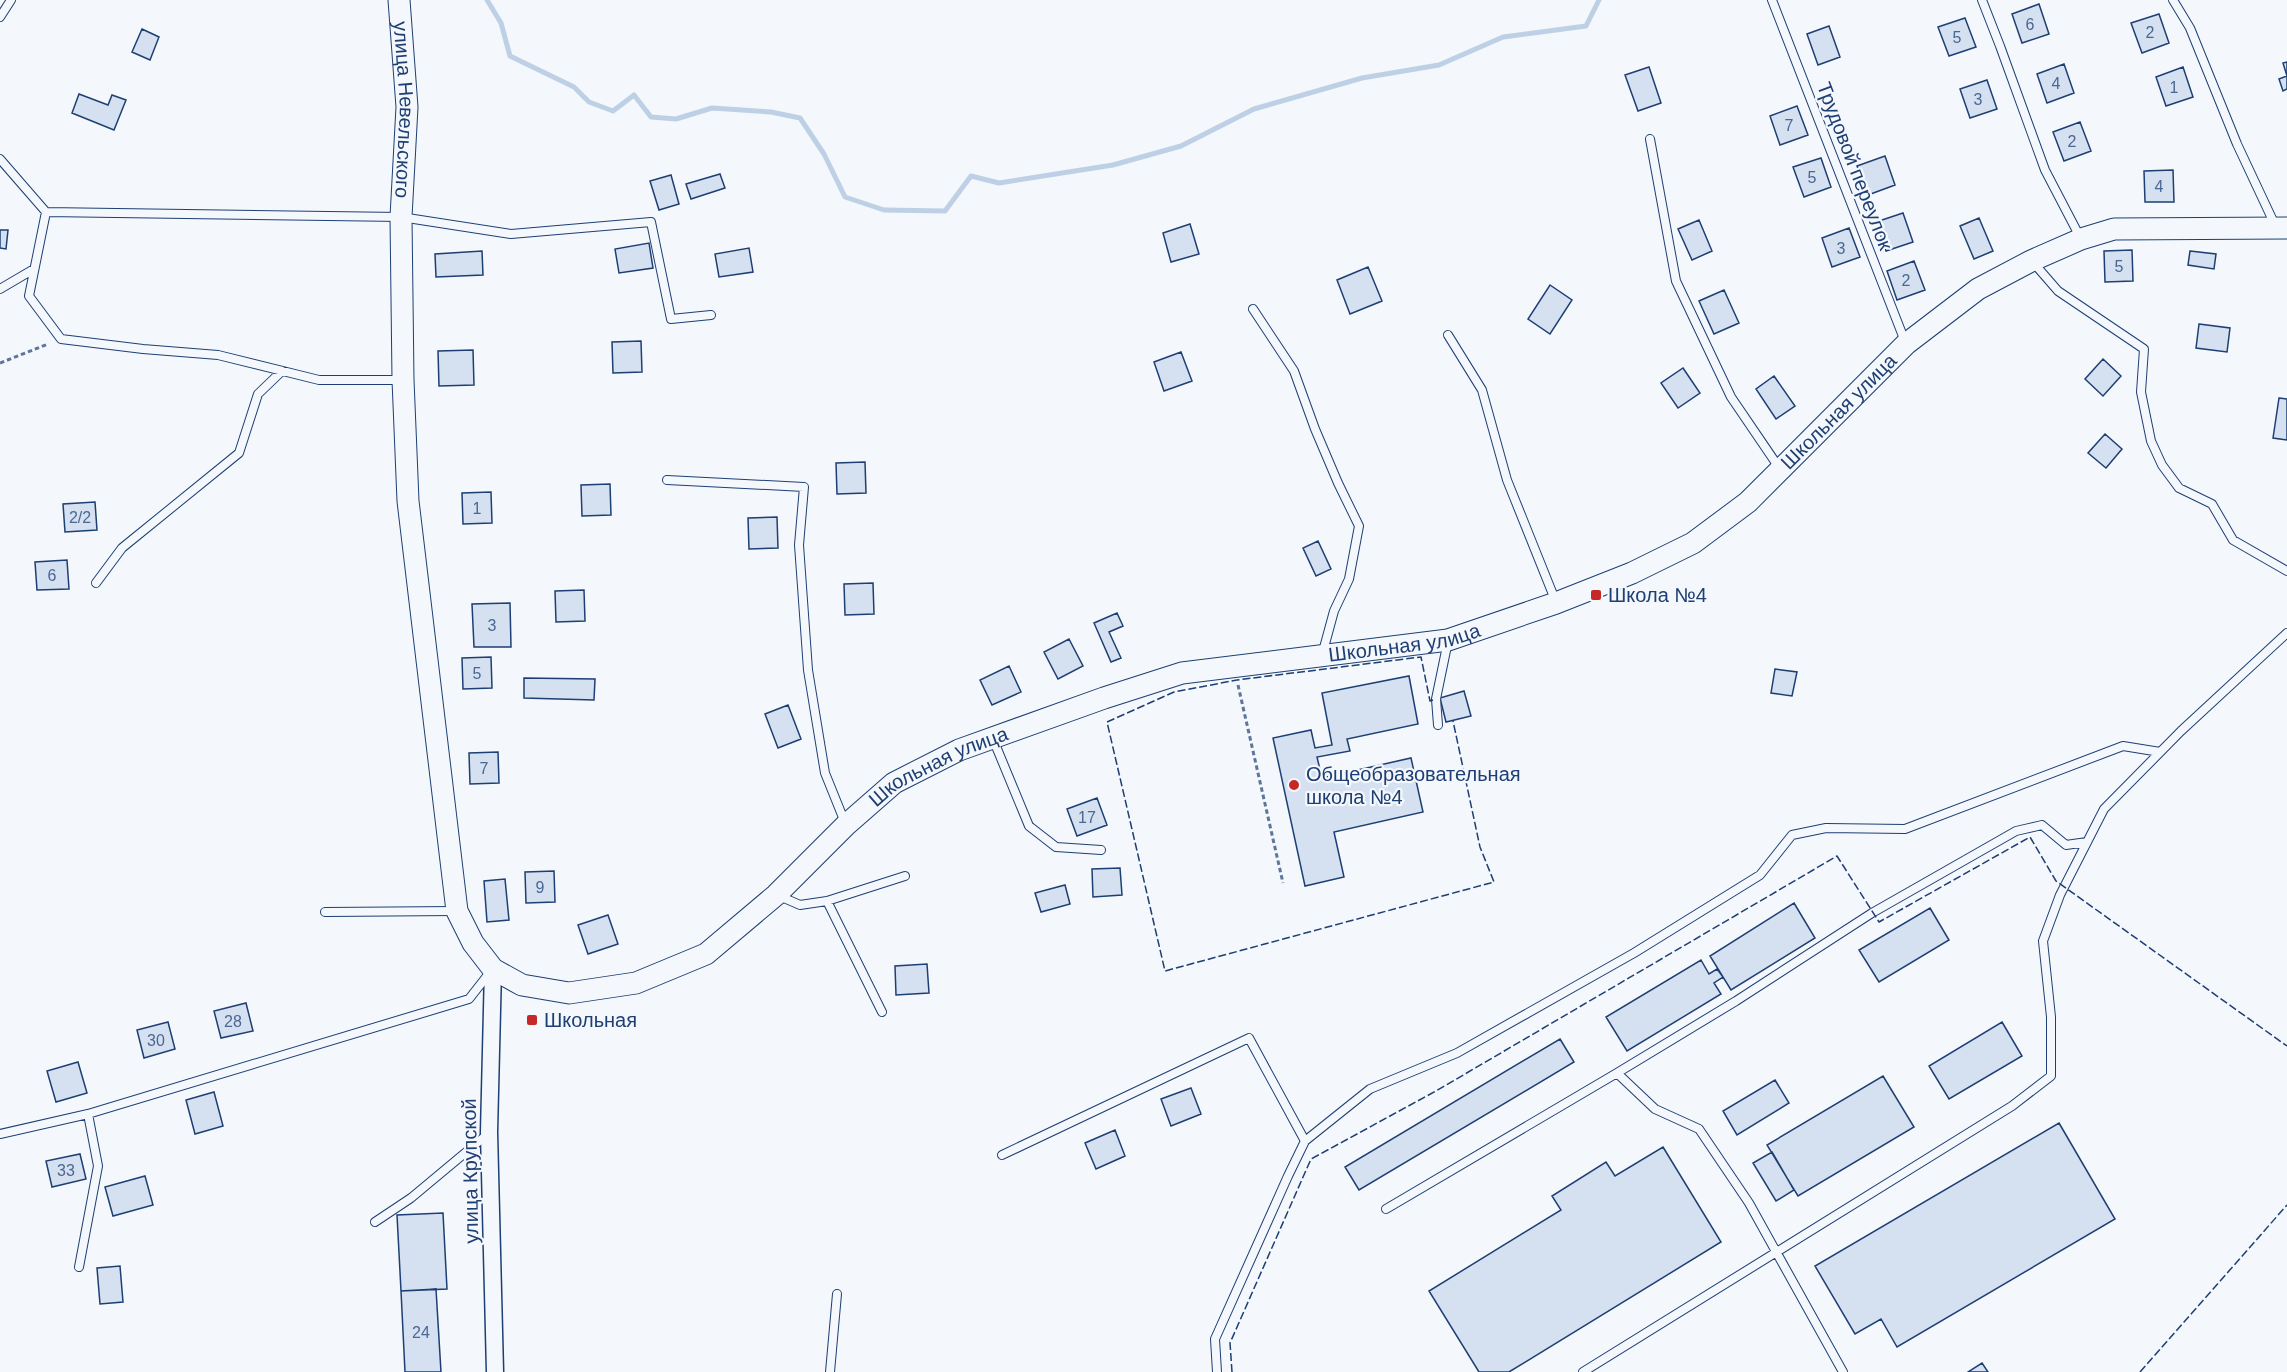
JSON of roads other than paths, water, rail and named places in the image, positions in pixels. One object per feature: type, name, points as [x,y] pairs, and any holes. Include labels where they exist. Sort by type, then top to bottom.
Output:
[{"type":"street","name":"улица Невельского","points":[[399,0],[407,106],[401,217],[403,380],[408,501],[457,911],[473,943],[493,969]]},
{"type":"street","name":"Школьная улица","points":[[493,969],[522,985],[569,993],[636,983],[706,954],[776,895],[846,825],[894,783],[959,750],[1104,698],[1182,673],[1449,640],[1556,603],[1632,573],[1693,543],[1748,502],[1906,344],[1978,289],[2031,261],[2081,239],[2114,229],[2282,228]]},
{"type":"street","name":"улица Крупской","points":[[493,969],[489,1132],[495,1372]]},
{"type":"lane","points":[[0,17],[11,0]]},
{"type":"lane","name":"Трудовой переулок","points":[[1772,0],[1906,344]]},
{"type":"lane","points":[[1982,0],[2044,170],[2081,239]]},
{"type":"lane","points":[[2173,0],[2190,27],[2237,144],[2282,228]]},
{"type":"lane","points":[[1650,139],[1676,281],[1731,397],[1781,470]]},
{"type":"lane","points":[[0,159],[46,212],[401,217],[511,234],[651,222],[671,319],[711,315]]},
{"type":"lane","points":[[46,212],[29,296],[61,339],[218,355],[319,380],[403,380]]},
{"type":"lane","points":[[2031,261],[2058,291],[2144,349],[2141,392],[2151,441],[2162,465],[2179,488],[2212,504],[2233,540],[2287,571]]},
{"type":"lane","points":[[0,289],[34,269]]},
{"type":"lane","points":[[1253,309],[1294,371],[1324,451],[1359,526],[1349,579],[1334,611],[1322,656]]},
{"type":"lane","points":[[1448,335],[1482,390],[1507,480],[1556,603]]},
{"type":"lane","points":[[96,583],[122,548],[239,453],[258,394],[282,371]]},
{"type":"lane","points":[[666,480],[804,488],[799,544],[808,670],[825,773],[846,825]]},
{"type":"lane","points":[[1583,1372],[2012,1106],[2051,1076],[2051,1017],[2043,941],[2060,895],[2104,809],[2160,752],[2287,633]]},
{"type":"lane","points":[[1438,725],[1436,699],[1449,640]]},
{"type":"lane","points":[[993,738],[1029,826],[1056,847],[1101,850]]},
{"type":"lane","points":[[1217,1372],[1215,1339],[1305,1141],[1370,1089],[1457,1053],[1634,953],[1760,875],[1792,836],[1826,828],[1905,829],[2122,746],[2160,752]]},
{"type":"lane","points":[[1386,1209],[1736,1001],[1872,913],[2016,831],[2042,825],[2066,845],[2087,842]]},
{"type":"lane","points":[[776,895],[800,905],[827,901],[905,876]]},
{"type":"lane","points":[[827,901],[882,1012]]},
{"type":"lane","points":[[325,912],[457,911]]},
{"type":"lane","points":[[0,1134],[88,1114],[469,999],[493,969]]},
{"type":"lane","points":[[1002,1155],[1249,1038],[1305,1141]]},
{"type":"lane","points":[[1617,1073],[1655,1109],[1699,1129],[1749,1203],[1843,1372]]},
{"type":"lane","points":[[79,1267],[98,1166],[88,1114]]},
{"type":"lane","points":[[375,1222],[420,1190],[489,1132]]},
{"type":"lane","points":[[831,1372],[837,1294]]},
{"type":"waterway","points":[[487,0],[501,23],[510,56],[574,87],[589,102],[613,111],[634,95],[651,117],[676,119],[712,108],[771,112],[800,118],[824,154],[845,197],[884,210],[945,211],[971,176],[999,183],[1113,165],[1181,146],[1254,109],[1362,78],[1439,65],[1503,37],[1586,26],[1599,0]]},
{"type":"place","name":"Школа №4","points":[[1596,595]]},
{"type":"place","name":"Общеобразовательная школа №4","points":[[1294,785]]},
{"type":"place","name":"Школьная","points":[[532,1020]]}]
